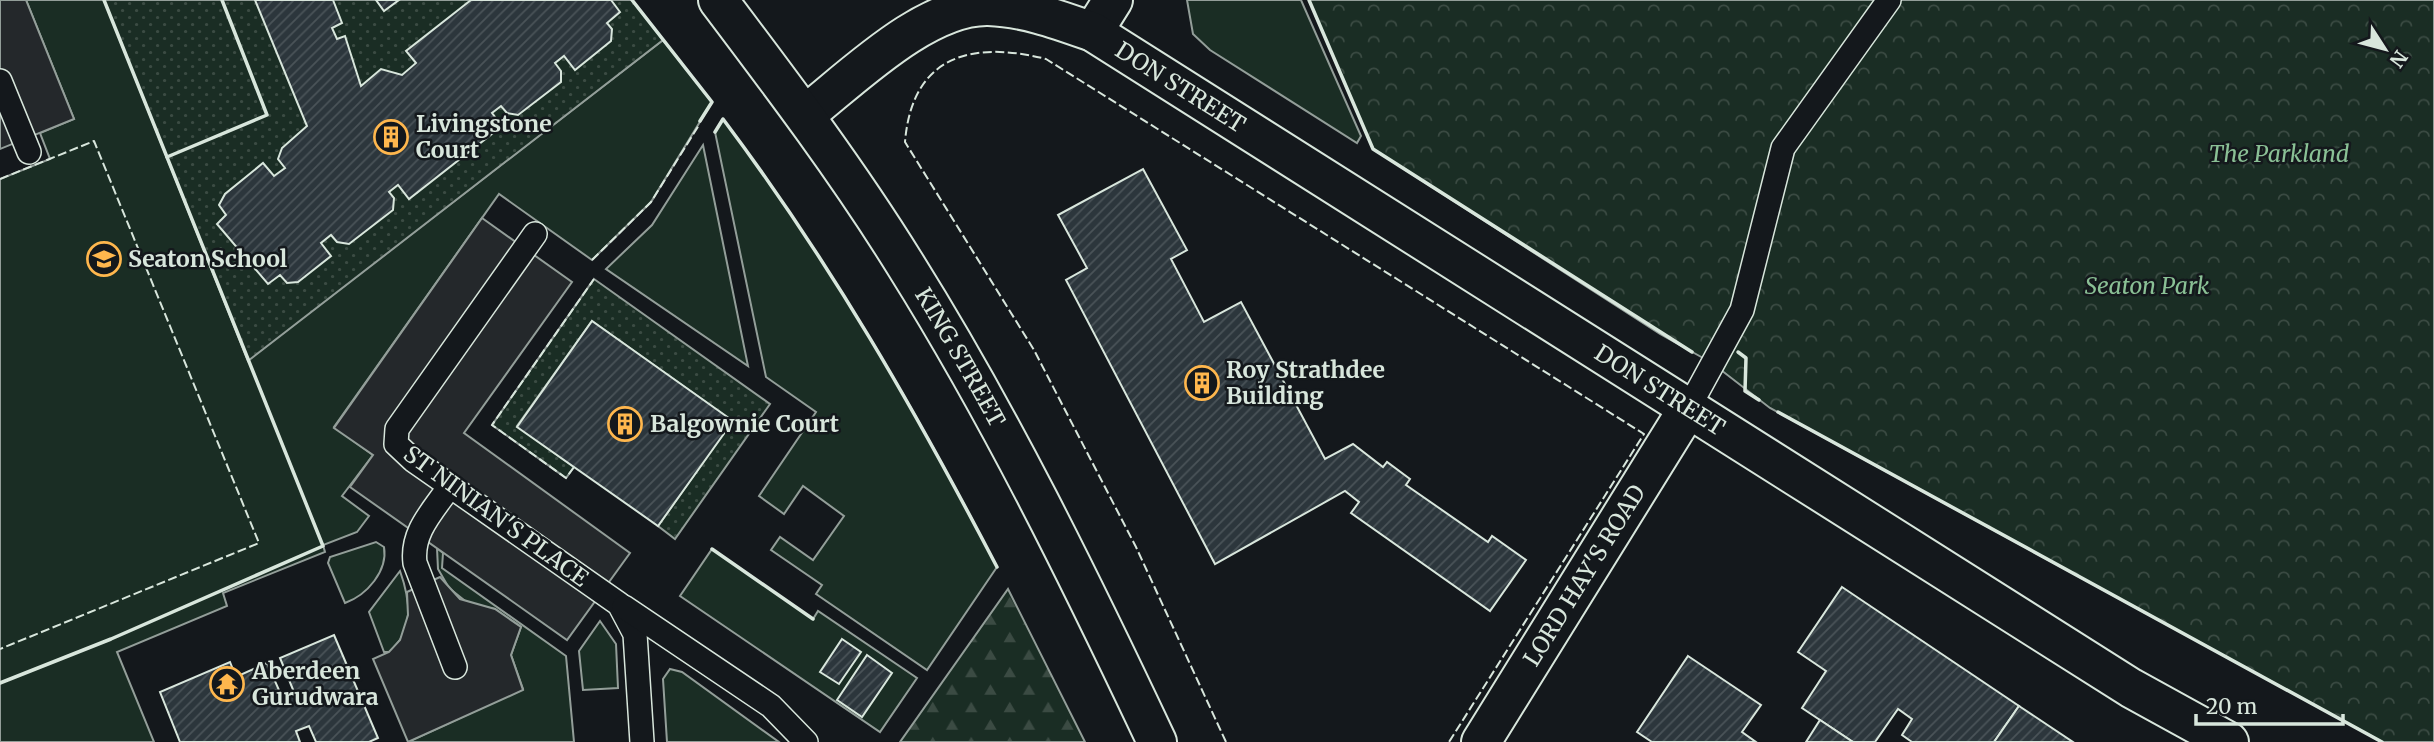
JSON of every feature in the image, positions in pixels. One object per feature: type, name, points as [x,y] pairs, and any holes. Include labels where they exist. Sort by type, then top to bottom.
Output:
[{"type":"street","name":"KING STREET","points":[[719,0],[804,115],[904,262],[965,365],[1074,566],[1157,742]]},
{"type":"street","name":"DON STREET","points":[[1093,32],[1113,0]]},
{"type":"street","name":"DON STREET","points":[[804,115],[918,29],[952,13],[986,6],[1021,9],[1093,32],[2131,688],[2229,742]]},
{"type":"street","name":"LORD HAY'S ROAD","points":[[1480,742],[1689,407]]},
{"type":"lane","points":[[1689,407],[1742,310],[1783,148],[1889,0]]},
{"type":"lane","points":[[0,81],[29,152]]},
{"type":"lane","name":"ST NINIAN'S PLACE","points":[[536,234],[397,429],[397,444],[402,452],[619,604],[635,635],[642,742]]},
{"type":"lane","points":[[450,486],[415,537],[413,548],[415,563],[455,667]]},
{"type":"lane","points":[[619,604],[771,706],[806,738]]},
{"type":"green space","name":"Seaton School","points":[[26,0],[104,0],[248,360],[663,40],[712,102],[651,202],[592,260],[499,194],[334,427],[373,455],[342,496],[369,516],[357,532],[323,545],[325,552],[223,593],[227,606],[117,652],[154,742],[0,742],[0,179],[50,159],[40,133],[74,119]]},
{"type":"green space","points":[[104,0],[632,0],[663,40],[248,361]]},
{"type":"green space","points":[[1187,0],[1301,0],[1361,136],[1357,143],[1210,50],[1193,34]]},
{"type":"green space","name":"Seaton Park","points":[[1309,0],[2434,0],[2434,742],[2382,742],[1770,408],[1712,363],[1660,334],[1373,149]]},
{"type":"green space","points":[[723,119],[835,281],[903,393],[997,567],[927,670],[816,594],[822,585],[771,550],[780,537],[813,560],[844,516],[803,486],[784,514],[759,496],[816,412],[766,377],[715,132]]},
{"type":"green space","points":[[703,145],[748,366],[606,269],[652,225]]},
{"type":"green space","points":[[594,279],[770,404],[675,539],[658,526],[732,421],[592,321],[517,426],[574,467],[566,478],[492,425]]},
{"type":"green space","points":[[376,542],[384,547],[383,565],[379,573],[368,588],[345,603],[328,563],[330,557]]},
{"type":"green space","points":[[437,548],[443,553],[442,568],[566,656],[574,742],[408,742],[523,689],[511,655],[521,627],[495,609],[469,604],[449,588],[438,569]]},
{"type":"green space","points":[[712,549],[813,619],[818,611],[917,678],[880,732],[680,596]]},
{"type":"green space","points":[[400,571],[408,603],[407,625],[397,644],[389,652],[384,652],[369,612]]},
{"type":"green space","points":[[1008,589],[1085,742],[900,742]]},
{"type":"green space","points":[[600,621],[616,644],[618,688],[583,690],[579,651]]},
{"type":"green space","points":[[670,669],[682,672],[779,742],[667,742],[663,679]]},
{"type":"shaded area","points":[[0,0],[26,0],[74,119],[0,149]]},
{"type":"shaded area","points":[[482,218],[572,282],[464,433],[630,553],[567,640],[350,487],[373,455],[334,428]]},
{"type":"shaded area","points":[[440,577],[460,599],[495,609],[521,627],[511,655],[523,690],[408,742],[373,659],[389,652],[400,640],[408,615],[407,592]]},
{"type":"building","name":"Livingstone Court","points":[[255,0],[333,0],[342,23],[332,28],[337,39],[345,36],[361,86],[381,69],[402,75],[416,63],[406,51],[471,0],[611,0],[620,12],[607,23],[612,29],[611,41],[575,70],[564,56],[555,63],[561,71],[561,82],[518,115],[507,113],[501,106],[492,113],[502,126],[409,199],[398,185],[389,192],[394,198],[393,210],[349,244],[337,242],[331,235],[321,243],[331,256],[298,282],[287,283],[280,275],[268,284],[217,224],[226,215],[219,205],[225,194],[263,163],[274,176],[285,168],[278,159],[282,148],[307,126]]},
{"type":"building","points":[[376,0],[399,0],[384,11]]},
{"type":"building","name":"Roy Strathdee Building","points":[[1143,169],[1187,250],[1171,259],[1204,322],[1241,302],[1325,459],[1353,444],[1383,467],[1387,462],[1410,479],[1406,485],[1488,542],[1492,536],[1526,560],[1490,611],[1351,513],[1359,502],[1345,491],[1215,564],[1066,280],[1087,268],[1058,215]]},
{"type":"building","name":"Balgownie Court","points":[[592,321],[733,421],[658,526],[517,427]]},
{"type":"building","points":[[1842,587],[2019,706],[1994,742],[1912,742],[1902,735],[1912,719],[1898,709],[1875,742],[1853,742],[1802,708],[1826,671],[1798,652]]},
{"type":"building","name":"Aberdeen Gurudwara","points":[[334,635],[378,738],[369,742],[316,742],[309,726],[296,731],[300,742],[180,742],[160,692],[230,662],[236,677],[267,663],[282,697],[294,692],[280,658]]},
{"type":"building","points":[[842,639],[861,652],[839,684],[820,672]]},
{"type":"building","points":[[867,655],[892,673],[862,717],[837,700]]},
{"type":"building","points":[[1688,656],[1761,705],[1742,732],[1756,742],[1652,742],[1637,732]]},
{"type":"building","points":[[2019,706],[2073,742],[1994,742]]},
{"type":"building","points":[[1820,720],[1853,742],[1806,742]]},
{"type":"fence","points":[[1226,742],[1136,547],[1034,350],[905,142],[910,113],[919,90],[933,73],[950,61],[970,54],[993,52],[1046,59],[1644,434],[1449,742]]},
{"type":"fence","points":[[592,260],[651,202],[699,125]]},
{"type":"fence","points":[[0,179],[94,141],[259,543],[0,649]]},
{"type":"fence","points":[[574,467],[566,478],[492,425],[594,279]]},
{"type":"wall","points":[[0,683],[111,639],[323,546],[104,0]]},
{"type":"wall","points":[[167,157],[267,115],[222,0]]},
{"type":"wall","points":[[632,0],[712,102],[700,121]]},
{"type":"wall","points":[[1309,0],[1373,149],[1692,352]]},
{"type":"wall","points":[[715,132],[723,119],[800,227],[902,393],[997,567]]},
{"type":"wall","points":[[1738,352],[1746,358],[1745,391],[1759,400]]},
{"type":"wall","points":[[1778,412],[2382,742]]},
{"type":"wall","points":[[712,549],[813,619]]},
{"type":"place","name":"Livingstone Court","points":[[391,137]]},
{"type":"place","name":"Seaton School","points":[[104,259]]},
{"type":"place","name":"Roy Strathdee Building","points":[[1202,383]]},
{"type":"place","name":"Balgownie Court","points":[[625,424]]},
{"type":"place","name":"Aberdeen Gurudwara","points":[[227,684]]},
{"type":"park label","name":"The Parkland","points":[[2279,154]]}]
